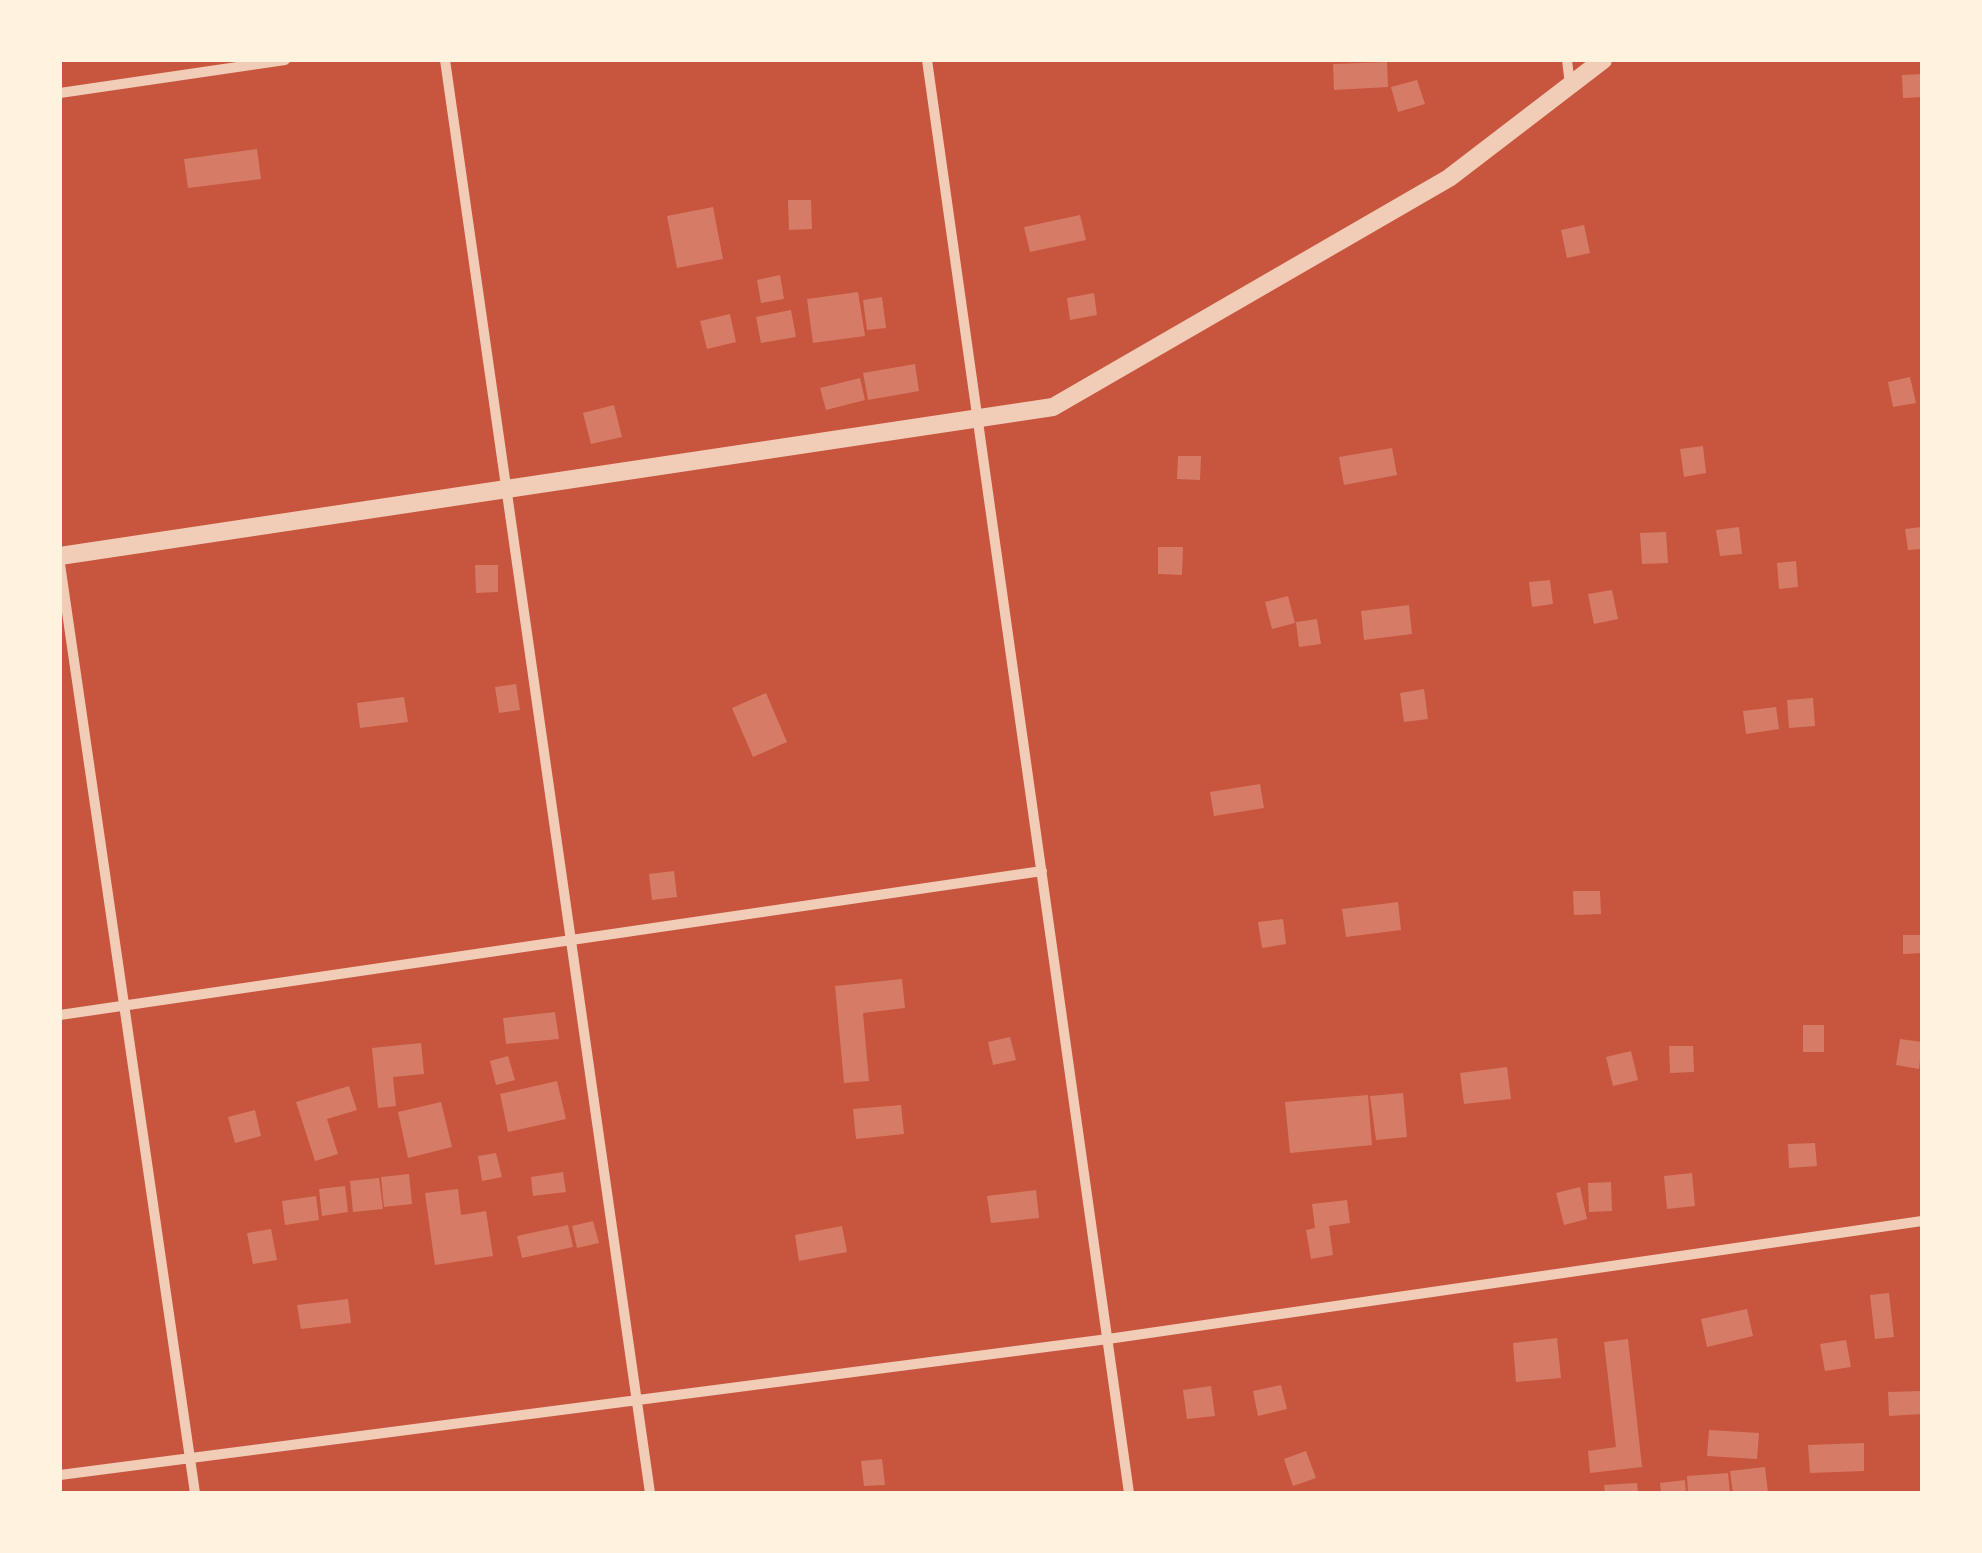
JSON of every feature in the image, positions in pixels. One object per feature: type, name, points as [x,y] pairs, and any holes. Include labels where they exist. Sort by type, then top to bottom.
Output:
[{"type":"street","points":[[60,93],[286,60]]},
{"type":"street","points":[[445,60],[650,1493]]},
{"type":"street","points":[[927,60],[1129,1493]]},
{"type":"street","points":[[1566,60],[1570,86]]},
{"type":"street","points":[[60,556],[1053,407],[1450,178],[1603,60]]},
{"type":"street","points":[[60,564],[195,1493]]},
{"type":"street","points":[[60,1015],[1042,871]]},
{"type":"street","points":[[60,1474],[1108,1339],[1922,1221]]},
{"type":"building","points":[[1387,62],[1388,87],[1334,90],[1333,64]]},
{"type":"building","points":[[1922,74],[1922,97],[1903,98],[1902,75]]},
{"type":"building","points":[[1417,80],[1425,104],[1398,112],[1391,87]]},
{"type":"building","points":[[257,149],[261,179],[188,188],[184,159]]},
{"type":"building","points":[[788,200],[811,200],[812,229],[789,230]]},
{"type":"building","points":[[713,207],[723,259],[677,268],[667,216]]},
{"type":"building","points":[[1080,215],[1086,240],[1030,252],[1024,227]]},
{"type":"building","points":[[1584,225],[1590,253],[1567,258],[1561,230]]},
{"type":"building","points":[[780,275],[784,299],[761,303],[757,280]]},
{"type":"building","points":[[858,292],[865,336],[813,343],[807,299]]},
{"type":"building","points":[[1094,293],[1097,315],[1070,320],[1067,298]]},
{"type":"building","points":[[882,297],[886,328],[867,330],[863,300]]},
{"type":"building","points":[[791,310],[796,337],[761,343],[756,317]]},
{"type":"building","points":[[730,314],[736,342],[707,349],[700,321]]},
{"type":"building","points":[[915,364],[919,391],[868,400],[863,373]]},
{"type":"building","points":[[1910,377],[1916,403],[1893,407],[1888,382]]},
{"type":"building","points":[[860,378],[865,400],[826,410],[820,388]]},
{"type":"building","points":[[614,405],[622,437],[591,444],[583,413]]},
{"type":"building","points":[[1703,446],[1706,473],[1684,477],[1680,449]]},
{"type":"building","points":[[1392,448],[1397,475],[1344,485],[1339,457]]},
{"type":"building","points":[[1178,456],[1201,456],[1200,480],[1177,479]]},
{"type":"building","points":[[1739,527],[1742,554],[1720,556],[1716,530]]},
{"type":"building","points":[[1922,527],[1922,549],[1908,550],[1905,529]]},
{"type":"building","points":[[1666,532],[1668,563],[1642,564],[1640,533]]},
{"type":"building","points":[[1158,547],[1183,547],[1182,575],[1158,574]]},
{"type":"building","points":[[1796,561],[1798,587],[1779,589],[1777,563]]},
{"type":"building","points":[[475,565],[498,565],[498,592],[476,593]]},
{"type":"building","points":[[1550,580],[1553,604],[1532,607],[1529,582]]},
{"type":"building","points":[[1612,590],[1618,619],[1594,624],[1588,594]]},
{"type":"building","points":[[1288,596],[1295,623],[1272,629],[1265,602]]},
{"type":"building","points":[[1409,605],[1412,634],[1364,640],[1361,611]]},
{"type":"building","points":[[1317,619],[1321,644],[1299,647],[1296,622]]},
{"type":"building","points":[[516,684],[520,710],[499,713],[495,687]]},
{"type":"building","points":[[1424,689],[1428,719],[1404,722],[1400,693]]},
{"type":"building","points":[[766,693],[787,742],[753,757],[732,708]]},
{"type":"building","points":[[404,697],[408,722],[360,728],[357,703]]},
{"type":"building","points":[[1813,698],[1815,726],[1789,728],[1787,700]]},
{"type":"building","points":[[1776,707],[1779,729],[1746,734],[1743,711]]},
{"type":"building","points":[[1260,784],[1264,808],[1214,816],[1210,792]]},
{"type":"building","points":[[674,871],[677,897],[652,900],[649,874]]},
{"type":"building","points":[[1573,891],[1600,891],[1601,914],[1574,915]]},
{"type":"building","points":[[1398,902],[1401,930],[1346,937],[1342,909]]},
{"type":"building","points":[[1283,919],[1286,944],[1262,948],[1258,922]]},
{"type":"building","points":[[1903,935],[1922,935],[1922,953],[1903,954]]},
{"type":"building","points":[[902,979],[905,1008],[863,1013],[869,1081],[844,1083],[835,986]]},
{"type":"building","points":[[555,1012],[559,1039],[506,1044],[503,1018]]},
{"type":"building","points":[[1803,1025],[1824,1025],[1824,1052],[1803,1052]]},
{"type":"building","points":[[1010,1037],[1016,1060],[993,1065],[988,1042]]},
{"type":"building","points":[[1900,1039],[1922,1042],[1919,1069],[1896,1065]]},
{"type":"building","points":[[421,1043],[424,1074],[393,1077],[396,1106],[378,1108],[372,1048]]},
{"type":"building","points":[[1669,1046],[1693,1046],[1694,1072],[1670,1073]]},
{"type":"building","points":[[1631,1051],[1638,1080],[1613,1086],[1606,1057]]},
{"type":"building","points":[[508,1056],[515,1080],[496,1085],[490,1061]]},
{"type":"building","points":[[1507,1067],[1511,1099],[1464,1104],[1460,1073]]},
{"type":"building","points":[[557,1081],[566,1119],[508,1132],[500,1094]]},
{"type":"building","points":[[349,1086],[357,1110],[327,1119],[338,1154],[315,1161],[296,1102]]},
{"type":"building","points":[[1403,1093],[1407,1137],[1376,1140],[1370,1096]]},
{"type":"building","points":[[1368,1095],[1372,1145],[1290,1153],[1285,1102]]},
{"type":"building","points":[[441,1102],[452,1147],[408,1158],[398,1112]]},
{"type":"building","points":[[901,1105],[904,1134],[856,1139],[853,1109]]},
{"type":"building","points":[[255,1110],[261,1136],[235,1143],[228,1117]]},
{"type":"building","points":[[1815,1143],[1817,1166],[1789,1168],[1788,1144]]},
{"type":"building","points":[[496,1153],[502,1177],[482,1181],[478,1156]]},
{"type":"building","points":[[563,1172],[566,1192],[533,1196],[531,1177]]},
{"type":"building","points":[[1692,1173],[1695,1206],[1667,1209],[1664,1176]]},
{"type":"building","points":[[409,1174],[412,1204],[384,1207],[381,1177]]},
{"type":"building","points":[[379,1178],[383,1209],[353,1212],[350,1181]]},
{"type":"building","points":[[1611,1182],[1612,1211],[1589,1212],[1588,1183]]},
{"type":"building","points":[[345,1186],[348,1212],[322,1216],[319,1189]]},
{"type":"building","points":[[1580,1187],[1587,1219],[1564,1225],[1556,1193]]},
{"type":"building","points":[[458,1189],[461,1215],[486,1211],[493,1256],[435,1265],[425,1193]]},
{"type":"building","points":[[1036,1190],[1039,1218],[991,1223],[987,1196]]},
{"type":"building","points":[[316,1196],[319,1220],[285,1225],[282,1201]]},
{"type":"building","points":[[1347,1200],[1350,1223],[1329,1226],[1333,1255],[1311,1259],[1306,1230],[1315,1228],[1312,1204]]},
{"type":"building","points":[[593,1221],[599,1243],[577,1248],[572,1226]]},
{"type":"building","points":[[568,1225],[573,1247],[522,1258],[517,1236]]},
{"type":"building","points":[[842,1226],[847,1252],[799,1261],[795,1235]]},
{"type":"building","points":[[271,1229],[277,1260],[253,1264],[247,1233]]},
{"type":"building","points":[[1889,1293],[1894,1337],[1875,1339],[1870,1295]]},
{"type":"building","points":[[348,1299],[351,1323],[301,1329],[297,1305]]},
{"type":"building","points":[[1747,1309],[1753,1336],[1707,1347],[1701,1319]]},
{"type":"building","points":[[1557,1338],[1561,1378],[1516,1382],[1513,1343]]},
{"type":"building","points":[[1628,1339],[1642,1467],[1590,1473],[1588,1451],[1616,1447],[1604,1342]]},
{"type":"building","points":[[1846,1340],[1851,1367],[1825,1371],[1820,1344]]},
{"type":"building","points":[[1281,1385],[1287,1409],[1258,1416],[1253,1391]]},
{"type":"building","points":[[1211,1386],[1215,1416],[1187,1419],[1183,1390]]},
{"type":"building","points":[[1922,1391],[1922,1414],[1889,1416],[1888,1392]]},
{"type":"building","points":[[1709,1430],[1759,1433],[1757,1459],[1707,1456]]},
{"type":"building","points":[[1864,1443],[1864,1471],[1810,1473],[1808,1445]]},
{"type":"building","points":[[1306,1451],[1316,1478],[1293,1486],[1284,1459]]},
{"type":"building","points":[[882,1459],[885,1485],[864,1486],[861,1461]]},
{"type":"building","points":[[1765,1467],[1768,1493],[1733,1493],[1730,1471]]},
{"type":"building","points":[[1728,1473],[1730,1493],[1688,1493],[1687,1476]]},
{"type":"building","points":[[1685,1480],[1686,1493],[1661,1493],[1660,1483]]},
{"type":"building","points":[[1637,1483],[1638,1493],[1605,1493],[1604,1485]]}]
